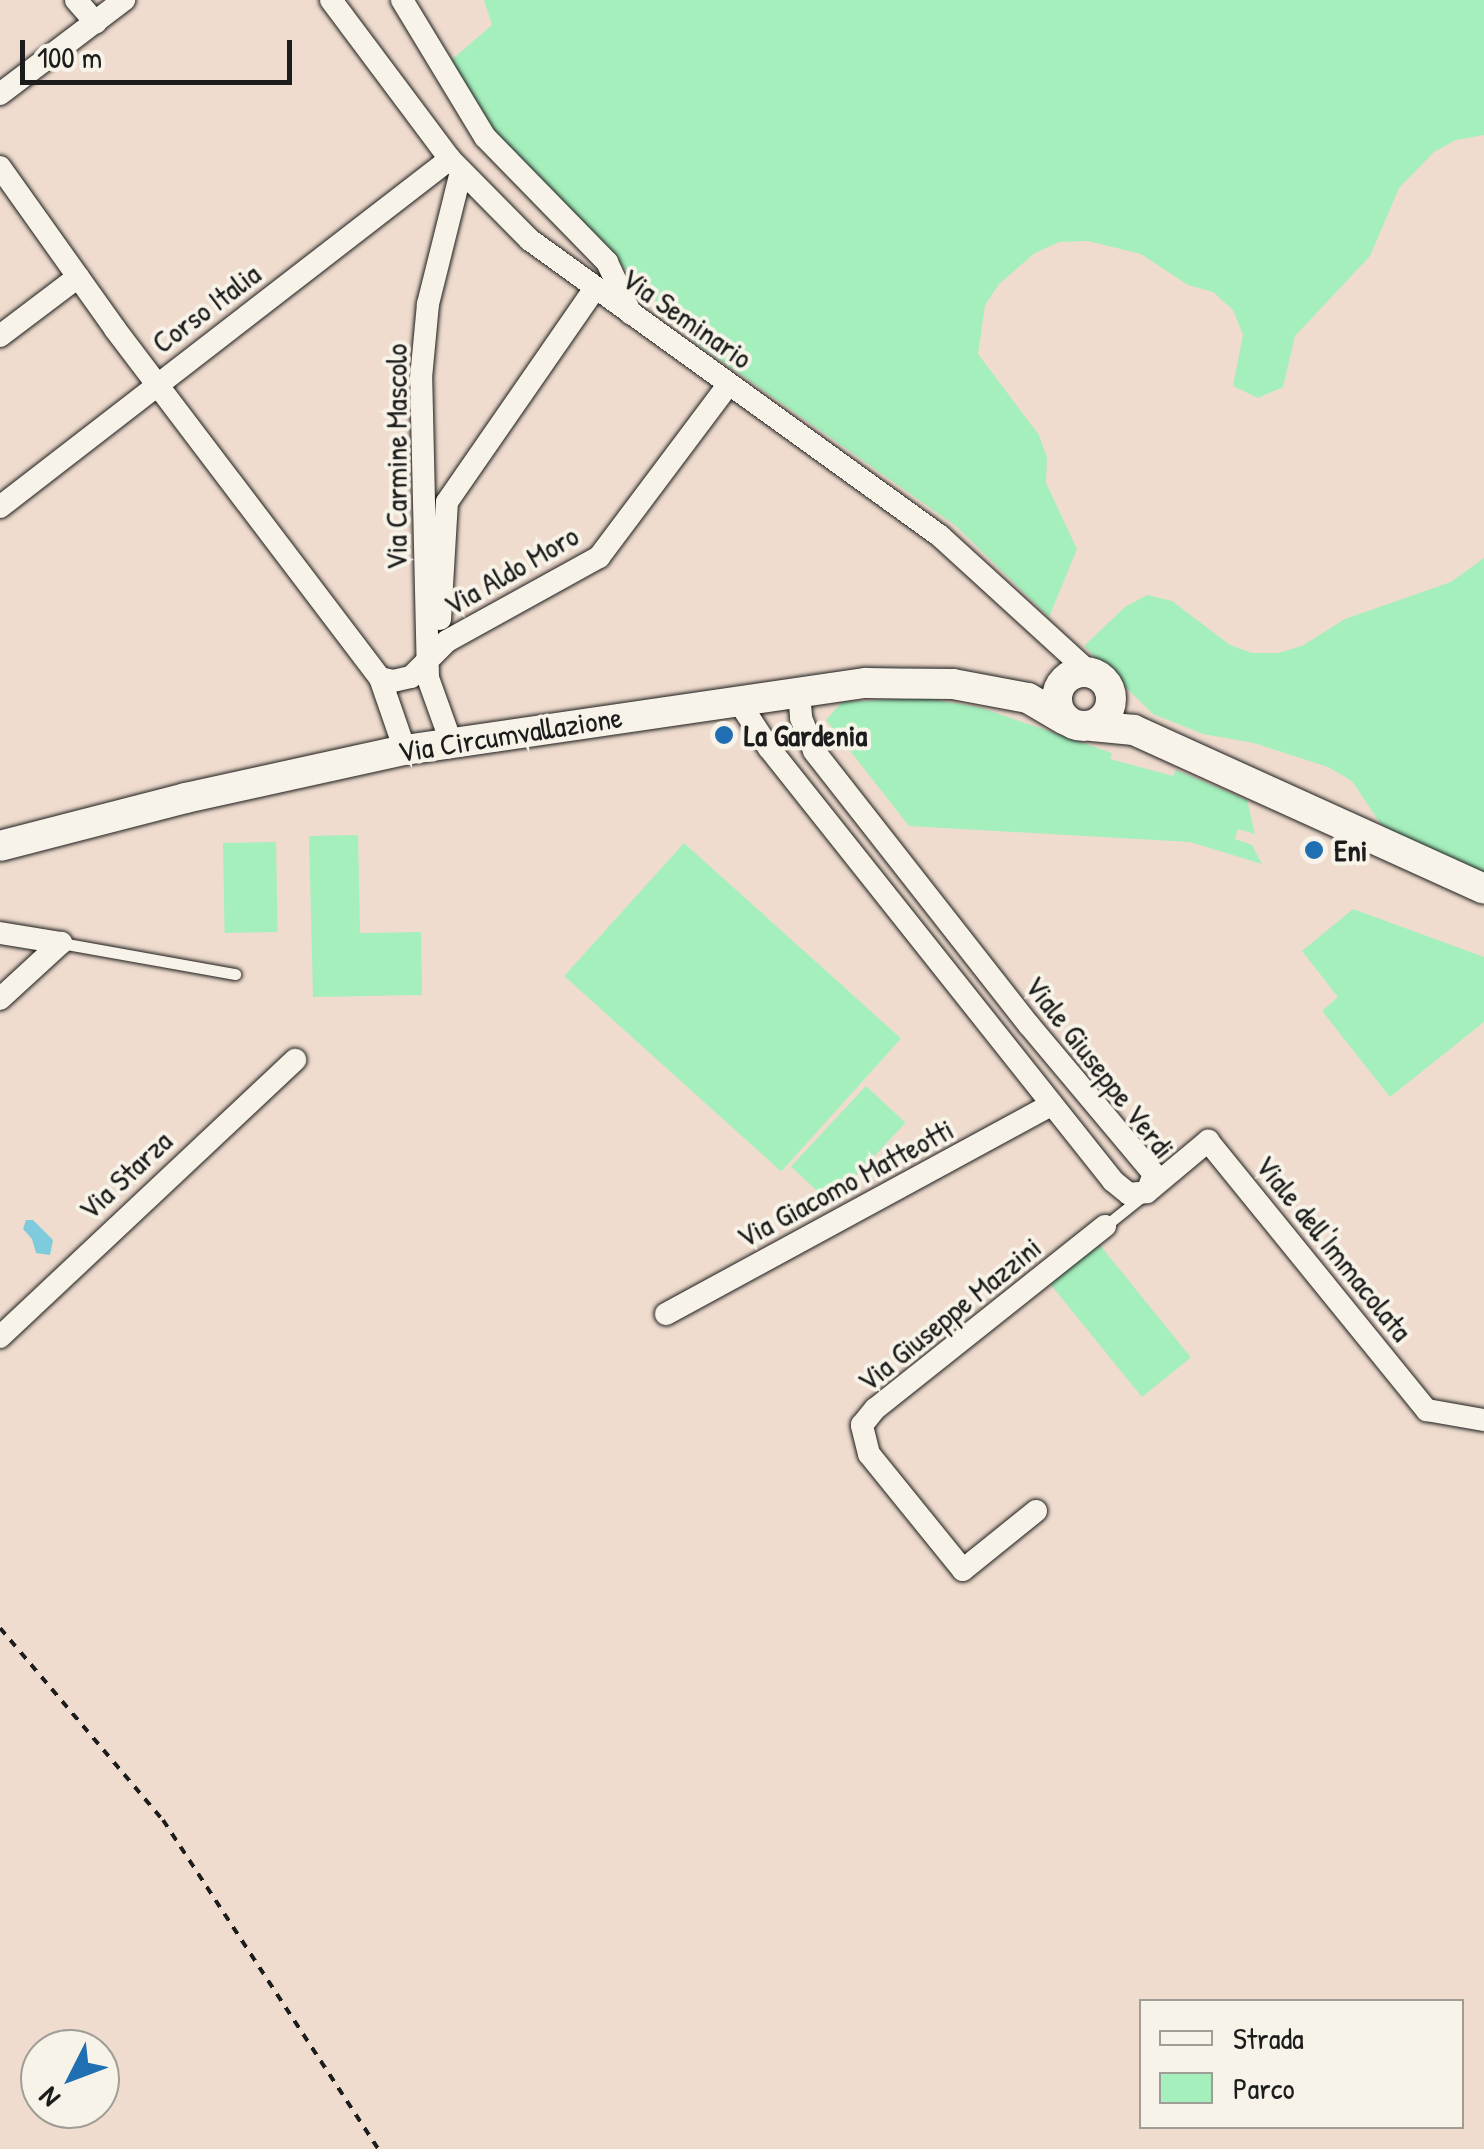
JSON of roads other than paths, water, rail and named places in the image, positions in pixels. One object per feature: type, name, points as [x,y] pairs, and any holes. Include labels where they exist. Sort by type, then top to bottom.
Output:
[{"type":"street","points":[[76,0],[96,23]]},
{"type":"street","points":[[0,94],[124,0]]},
{"type":"street","name":"Via Seminario","points":[[330,0],[456,166],[530,240],[594,290],[940,536],[1052,642],[1072,678]]},
{"type":"street","points":[[402,0],[485,137],[608,262],[630,314]]},
{"type":"street","name":"Corso Italia","points":[[0,507],[156,383],[456,166]]},
{"type":"street","name":"Via Carmine Mascolo","points":[[451,742],[438,714],[426,659],[421,378],[428,304],[456,166]]},
{"type":"street","points":[[0,167],[156,383],[380,678],[404,750]]},
{"type":"street","points":[[0,336],[78,277]]},
{"type":"street","points":[[446,641],[440,623],[447,502],[594,290]]},
{"type":"street","name":"Via Aldo Moro","points":[[380,678],[403,680],[446,641],[600,557],[730,384]]},
{"type":"street","points":[[1111,697],[1106,715],[1078,723],[1056,704],[1072,678],[1104,680],[1134,730]]},
{"type":"street","name":"Via Circumvallazione","points":[[1028,698],[1072,678]]},
{"type":"street","name":"Via Circumvallazione","points":[[0,846],[186,798],[451,742],[866,683],[952,684],[1028,698],[1078,723],[1134,730],[1484,889]]},
{"type":"street","name":"Viale Giuseppe Verdi","points":[[737,699],[781,763],[1112,1181],[1129,1194],[1148,1192],[1154,1174],[1029,1025],[814,751],[800,718],[799,693]]},
{"type":"street","points":[[0,933],[61,944]]},
{"type":"street","points":[[0,1000],[61,944]]},
{"type":"street","name":"Via Starza","points":[[0,1337],[295,1060]]},
{"type":"street","name":"Via Giacomo Matteotti","points":[[666,1314],[1052,1104]]},
{"type":"street","name":"Viale dell'Immacolata","points":[[1148,1192],[1208,1140],[1427,1410],[1484,1420]]},
{"type":"street","name":"Via Giuseppe Mazzini","points":[[1036,1510],[963,1570],[869,1454],[862,1425],[875,1409],[1105,1226]]},
{"type":"lane","points":[[61,944],[235,974]]},
{"type":"lane","name":"Via Giuseppe Mazzini","points":[[1105,1226],[1148,1192]]},
{"type":"water","points":[[26,1220],[33,1220],[53,1240],[50,1255],[36,1253],[32,1239],[23,1229]]},
{"type":"place","name":"La Gardenia","points":[[724,735]]},
{"type":"place","name":"Eni","points":[[1314,850]]}]
